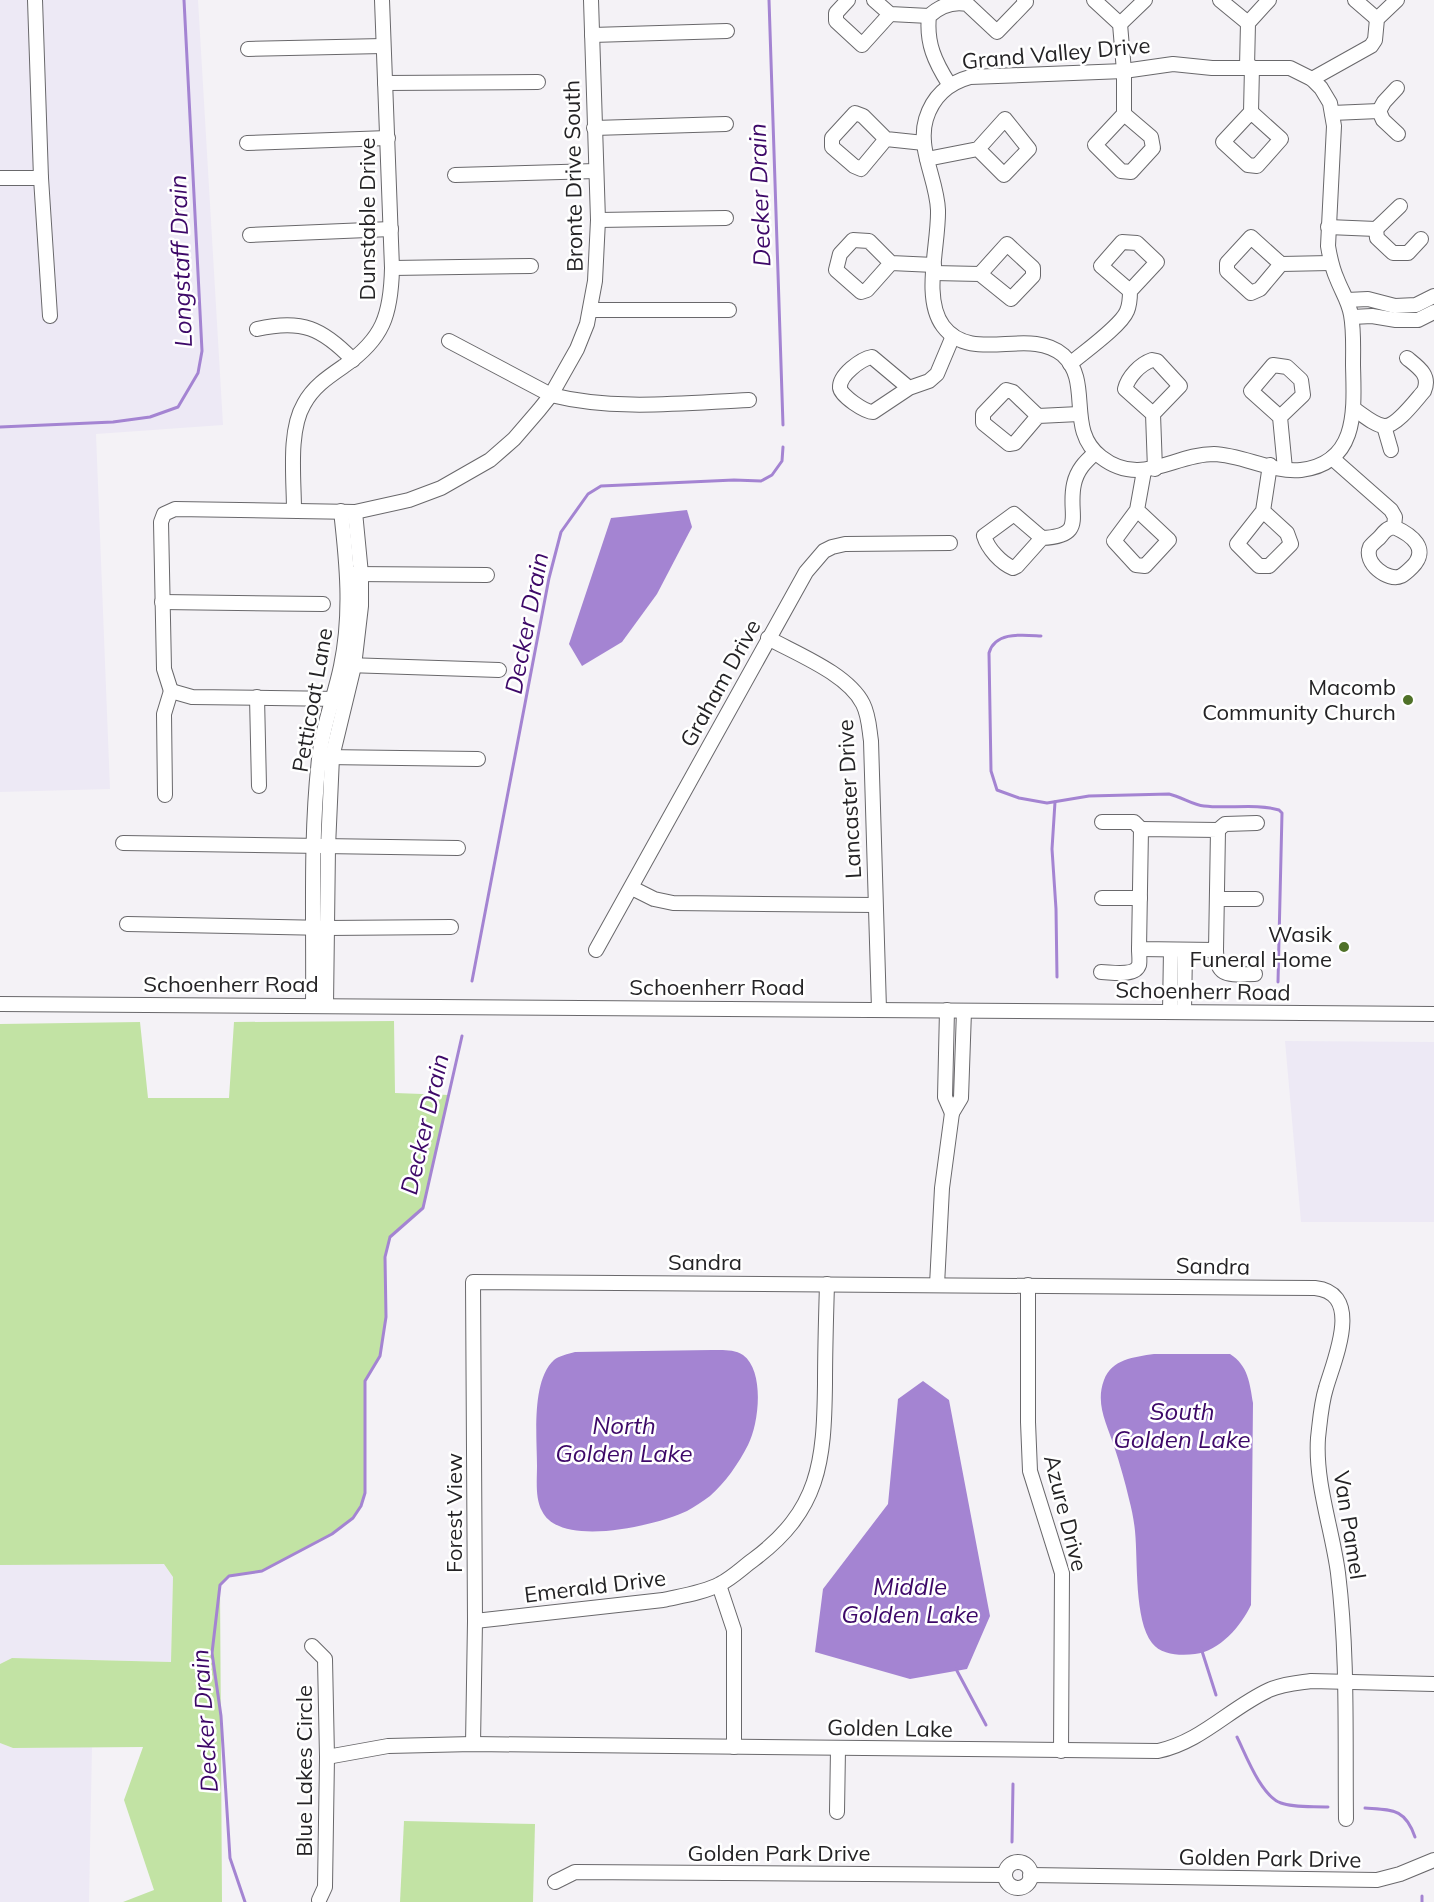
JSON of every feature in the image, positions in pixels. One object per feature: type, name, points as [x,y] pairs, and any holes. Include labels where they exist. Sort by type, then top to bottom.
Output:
[{"type":"street","points":[[34,0],[41,178],[50,316]]},
{"type":"street","name":"Dunstable Drive","points":[[294,510],[294,445],[303,406],[321,382],[353,360],[375,338],[387,318],[392,294],[382,0]]},
{"type":"street","name":"Bronte Drive South","points":[[162,602],[161,522],[164,514],[175,510],[348,512],[415,498],[461,478],[490,460],[514,439],[551,395],[577,349],[590,310],[597,262],[598,220],[591,0]]},
{"type":"street","points":[[848,0],[836,12],[836,21],[862,45],[890,14]]},
{"type":"street","points":[[874,0],[890,14],[929,16],[946,5],[969,2],[997,32],[1026,2],[1024,0]]},
{"type":"street","points":[[1094,0],[1120,24],[1124,71],[1124,114]]},
{"type":"street","points":[[1120,24],[1145,0]]},
{"type":"street","points":[[1220,0],[1248,23]]},
{"type":"street","points":[[1251,112],[1248,23],[1269,0]]},
{"type":"street","points":[[1355,0],[1377,19]]},
{"type":"street","points":[[909,388],[872,357],[858,362],[842,380],[840,386],[841,391],[862,410],[873,412],[909,388],[929,381],[937,374],[953,336],[969,343],[1042,345],[1062,355],[1070,364],[1077,384],[1083,435],[1095,453],[1120,467],[1149,470],[1195,456],[1213,454],[1296,470],[1312,468],[1332,458],[1348,437],[1352,427],[1354,409],[1352,317],[1330,263],[1329,227],[1334,126],[1332,113],[1326,95],[1312,79],[1371,46],[1375,40],[1377,19],[1397,0]]},
{"type":"street","points":[[929,16],[931,50],[939,69],[949,84]]},
{"type":"street","points":[[592,35],[727,31]]},
{"type":"street","points":[[248,49],[382,46]]},
{"type":"street","name":"Grand Valley Drive","points":[[953,336],[937,316],[933,303],[938,221],[937,199],[923,131],[928,111],[949,84],[970,77],[1124,71],[1173,64],[1212,68],[1290,68],[1312,79]]},
{"type":"street","points":[[385,83],[538,82]]},
{"type":"street","points":[[1378,111],[1397,88]]},
{"type":"street","points":[[1332,113],[1378,111]]},
{"type":"street","points":[[1378,111],[1383,120],[1398,134]]},
{"type":"street","points":[[594,128],[726,124]]},
{"type":"street","points":[[247,143],[388,138]]},
{"type":"street","points":[[886,140],[924,142]]},
{"type":"street","points":[[927,159],[978,149]]},
{"type":"street","points":[[454,175],[596,171]]},
{"type":"street","points":[[0,178],[41,178]]},
{"type":"street","points":[[1329,227],[1376,229],[1400,206]]},
{"type":"street","points":[[598,220],[726,218]]},
{"type":"street","points":[[250,235],[391,229]]},
{"type":"street","points":[[1376,229],[1377,238],[1393,253],[1408,253],[1421,239]]},
{"type":"street","points":[[891,262],[980,274]]},
{"type":"street","points":[[1281,264],[1330,263]]},
{"type":"street","points":[[392,268],[531,266]]},
{"type":"street","points":[[1070,364],[1122,319],[1128,309],[1130,291]]},
{"type":"street","points":[[1347,300],[1368,299],[1395,306],[1416,305],[1434,296]]},
{"type":"street","points":[[1416,305],[1418,320]]},
{"type":"street","points":[[590,310],[729,310]]},
{"type":"street","points":[[1352,317],[1372,316],[1395,320],[1418,320],[1434,312]]},
{"type":"street","points":[[257,329],[279,325],[301,326],[316,330],[336,342],[353,360]]},
{"type":"street","points":[[449,341],[551,395],[580,402],[630,405],[749,400]]},
{"type":"street","points":[[1384,426],[1396,422],[1424,392],[1427,385],[1425,374],[1407,358]]},
{"type":"street","points":[[1354,409],[1384,426],[1391,450]]},
{"type":"street","points":[[1038,416],[1079,414]]},
{"type":"street","points":[[1137,510],[1149,470],[1153,414]]},
{"type":"street","points":[[1280,417],[1285,469]]},
{"type":"street","points":[[1042,538],[1063,536],[1071,528],[1075,481],[1082,466],[1095,453]]},
{"type":"street","points":[[1332,458],[1391,510],[1395,517],[1394,527]]},
{"type":"street","points":[[1263,511],[1270,465]]},
{"type":"street","name":"Petticoat Lane","points":[[319,1005],[321,846],[325,757],[361,606],[354,574],[348,512]]},
{"type":"street","name":"Graham Drive","points":[[597,950],[768,638],[806,572],[819,556],[832,547],[853,544],[950,543]]},
{"type":"street","points":[[354,574],[487,575]]},
{"type":"street","points":[[165,795],[164,714],[171,691],[164,669],[162,602],[323,604]]},
{"type":"street","name":"Lancaster Drive","points":[[768,638],[838,678],[858,695],[866,711],[871,741],[879,1009]]},
{"type":"street","points":[[348,665],[499,670]]},
{"type":"street","points":[[171,691],[192,697],[340,699]]},
{"type":"street","points":[[257,697],[259,786]]},
{"type":"street","points":[[325,757],[478,759]]},
{"type":"street","points":[[1102,822],[1134,822],[1141,829],[1218,830],[1225,824],[1257,824]]},
{"type":"street","points":[[1101,972],[1131,972],[1139,965],[1141,829]]},
{"type":"street","points":[[1218,830],[1217,964],[1225,973],[1255,974]]},
{"type":"street","points":[[123,843],[458,848]]},
{"type":"street","points":[[632,888],[654,899],[673,903],[875,905]]},
{"type":"street","points":[[1102,898],[1140,898]]},
{"type":"street","points":[[1216,899],[1256,899]]},
{"type":"street","points":[[127,924],[320,928],[451,927]]},
{"type":"street","points":[[1139,949],[1216,950]]},
{"type":"street","points":[[1177,1012],[1178,950]]},
{"type":"street","name":"Schoenherr Road","points":[[0,1004],[1434,1014]]},
{"type":"street","points":[[946,1010],[945,1097],[952,1113]]},
{"type":"street","points":[[937,1285],[942,1188],[952,1113],[961,1098],[964,1011]]},
{"type":"street","name":"Sandra","points":[[473,1282],[1323,1289],[1335,1295],[1342,1312],[1342,1336],[1336,1354]]},
{"type":"street","name":"Forest View","points":[[473,1282],[475,1622],[473,1744]]},
{"type":"street","points":[[734,1747],[734,1630],[719,1585],[778,1540],[801,1510],[815,1479],[824,1443],[826,1284]]},
{"type":"street","name":"Azure Drive","points":[[1028,1285],[1030,1471],[1062,1573],[1061,1751]]},
{"type":"street","name":"Van Pamel","points":[[1336,1354],[1323,1398],[1318,1457],[1338,1572],[1344,1642],[1346,1818]]},
{"type":"street","name":"Emerald Drive","points":[[475,1622],[663,1600],[719,1585]]},
{"type":"street","name":"Blue Lakes Circle","points":[[312,1646],[326,1659],[325,1887],[319,1900]]},
{"type":"street","name":"Golden Lake","points":[[327,1756],[388,1746],[473,1744],[1158,1751],[1188,1742],[1253,1699],[1271,1689],[1290,1683],[1311,1681],[1434,1684]]},
{"type":"street","points":[[837,1812],[838,1749]]},
{"type":"street","name":"Golden Park Drive","points":[[555,1882],[575,1872],[1005,1875],[1007,1882],[1016,1888],[1024,1886],[1030,1880],[1030,1875],[1377,1880],[1400,1874],[1434,1860]]},
{"type":"shaded area","points":[[0,0],[198,0],[223,425],[96,434],[110,789],[0,792]]},
{"type":"shaded area","points":[[1285,1041],[1434,1042],[1434,1222],[1301,1222]]},
{"type":"shaded area","points":[[0,1563],[164,1564],[173,1577],[171,1662],[12,1658],[0,1664]]},
{"type":"shaded area","points":[[0,1743],[13,1748],[92,1747],[89,1902],[0,1902]]},
{"type":"green space","points":[[394,1021],[395,1093],[449,1095],[423,1208],[390,1237],[385,1257],[386,1317],[380,1356],[365,1381],[365,1493],[361,1506],[353,1518],[332,1534],[262,1571],[229,1576],[220,1585],[222,1902],[123,1902],[154,1890],[124,1800],[143,1747],[13,1748],[0,1743],[0,1664],[12,1658],[171,1662],[173,1577],[164,1564],[0,1565],[0,1024],[140,1022],[148,1098],[229,1098],[234,1022]]},
{"type":"green space","points":[[404,1821],[535,1824],[533,1902],[400,1902]]},
{"type":"water","points":[[687,510],[692,527],[657,594],[622,642],[582,666],[569,644],[611,518]]},
{"type":"water","name":"North Golden Lake","points":[[724,1350],[743,1355],[750,1363],[757,1385],[757,1412],[748,1445],[731,1472],[710,1496],[673,1517],[633,1527],[588,1531],[568,1529],[552,1522],[542,1511],[538,1500],[536,1426],[542,1381],[554,1360],[575,1352]]},
{"type":"water","name":"South Golden Lake","points":[[1154,1354],[1230,1354],[1244,1369],[1253,1403],[1251,1605],[1242,1621],[1221,1643],[1195,1654],[1178,1655],[1161,1650],[1152,1643],[1146,1633],[1138,1590],[1132,1511],[1101,1406],[1104,1380],[1112,1368],[1124,1360]]},
{"type":"water","name":"Middle Golden Lake","points":[[923,1381],[949,1400],[990,1616],[967,1669],[910,1679],[815,1652],[823,1589],[888,1504],[898,1399]]},
{"type":"waterway","name":"Longstaff Drain","points":[[0,427],[113,422],[150,417],[178,407],[198,373],[202,351],[184,0]]},
{"type":"waterway","name":"Decker Drain","points":[[769,0],[783,425]]},
{"type":"waterway","name":"Decker Drain","points":[[472,981],[549,578],[561,532],[588,494],[601,486],[734,480],[761,481],[772,475],[782,461],[783,447]]},
{"type":"waterway","points":[[1041,636],[1018,635],[1003,638],[992,646],[989,653],[991,771],[997,790],[1019,798],[1047,803],[1089,796],[1169,794],[1204,806],[1261,807],[1279,810],[1282,813],[1278,982]]},
{"type":"waterway","points":[[1055,802],[1052,849],[1057,977]]},
{"type":"waterway","name":"Decker Drain","points":[[245,1902],[230,1858],[221,1716],[212,1653],[220,1585],[229,1576],[262,1571],[332,1534],[353,1518],[361,1506],[365,1493],[365,1381],[380,1356],[386,1317],[385,1257],[390,1237],[423,1208],[462,1036]]},
{"type":"waterway","points":[[1201,1648],[1216,1695]]},
{"type":"waterway","points":[[956,1669],[986,1725]]},
{"type":"waterway","points":[[1237,1737],[1255,1774],[1274,1799],[1292,1806],[1328,1807]]},
{"type":"waterway","points":[[1012,1842],[1013,1784]]},
{"type":"waterway","points":[[1365,1808],[1396,1812],[1407,1821],[1415,1837]]},
{"type":"waterway","points":[[1422,1896],[1422,1902]]},
{"type":"place","name":"Macomb Community Church","points":[[1408,700]]},
{"type":"place","name":"Wasik Funeral Home","points":[[1344,947]]}]
